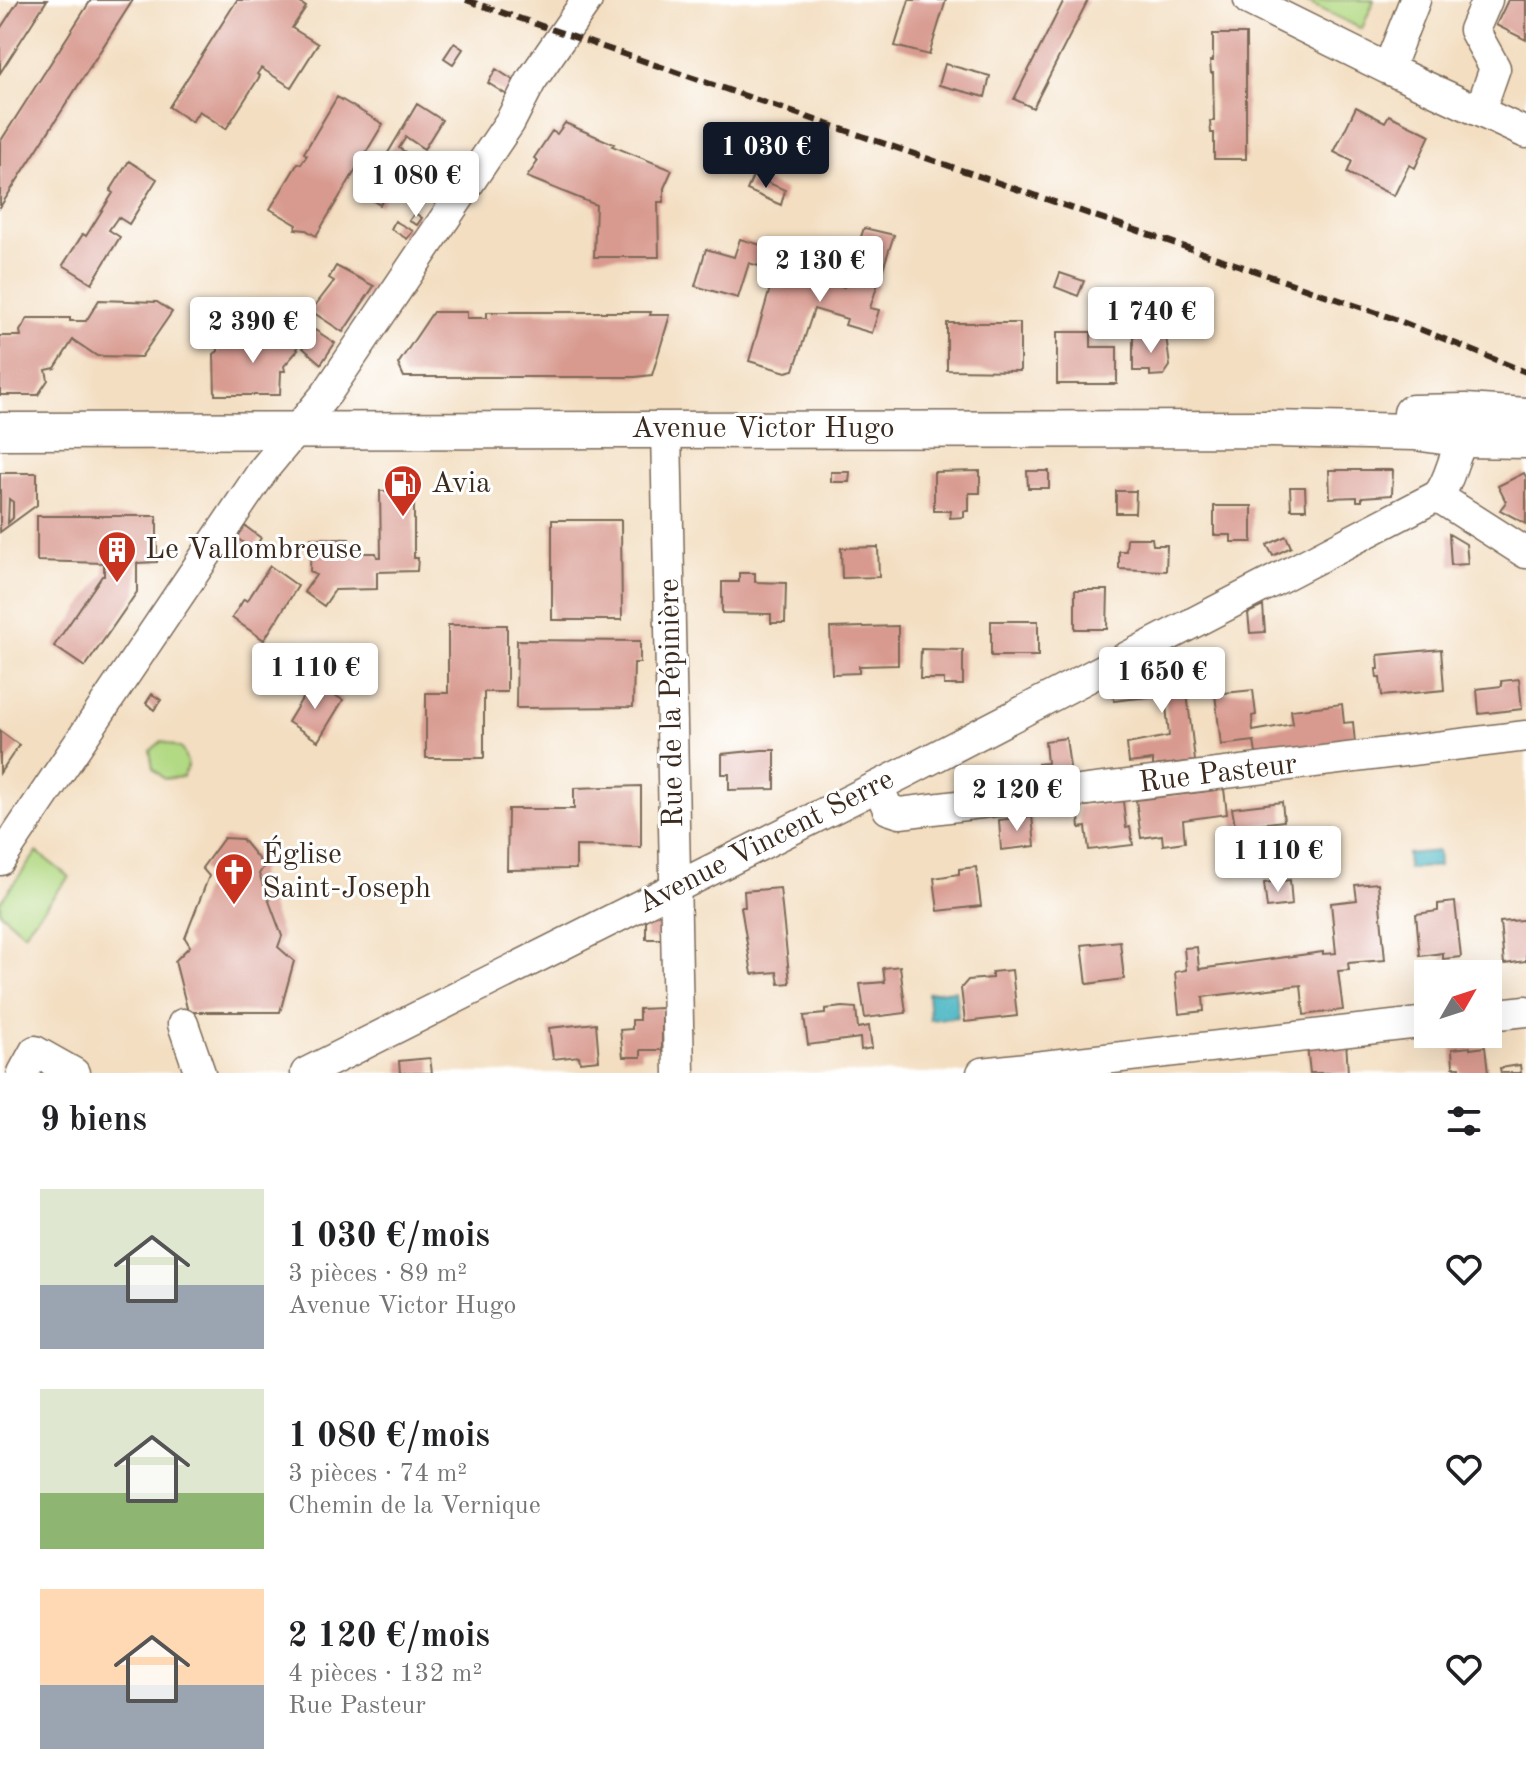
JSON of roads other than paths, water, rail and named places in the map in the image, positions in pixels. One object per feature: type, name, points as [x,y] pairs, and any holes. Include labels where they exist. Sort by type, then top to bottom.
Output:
[{"type":"main road","name":"Avenue Victor Hugo","points":[[0,431],[311,412],[666,429],[1270,429],[1429,433],[1459,449],[1521,430]]},
{"type":"main road","name":"Avenue Victor Hugo","points":[[0,414],[1466,412],[1521,430]]},
{"type":"street","points":[[0,860],[264,469],[311,412],[501,135],[531,81],[587,0]]},
{"type":"street","points":[[1249,0],[1526,133]]},
{"type":"street","points":[[1388,69],[1415,0]]},
{"type":"street","points":[[1480,111],[1495,68],[1474,30],[1487,0]]},
{"type":"street","name":"Rue de la Pépinière","points":[[666,429],[679,1073]]},
{"type":"street","points":[[1464,514],[1460,480],[1464,459],[1472,450],[1487,442],[1521,430]]},
{"type":"street","points":[[1459,449],[1445,488],[1437,496],[1526,553]]},
{"type":"street","name":"Avenue Vincent Serre","points":[[306,1073],[878,786],[1437,496]]},
{"type":"street","name":"Rue Pasteur","points":[[878,786],[888,809],[900,813],[1526,736]]},
{"type":"street","points":[[1502,1014],[1526,1011]]},
{"type":"street","points":[[183,1024],[200,1073]]},
{"type":"street","points":[[982,1073],[1414,1024]]},
{"type":"street","points":[[23,1073],[35,1051],[74,1073]]},
{"type":"water","points":[[1438,851],[1439,866],[1408,869],[1407,854]]},
{"type":"water","points":[[955,990],[958,1017],[930,1020],[928,993]]},
{"type":"railway","points":[[466,0],[1395,319],[1526,372]]},
{"type":"place","name":"Avia","points":[[403,518]]},
{"type":"place","name":"Le Vallombreuse","points":[[117,584]]},
{"type":"place","name":"Église Saint-Joseph","points":[[234,906]]}]
